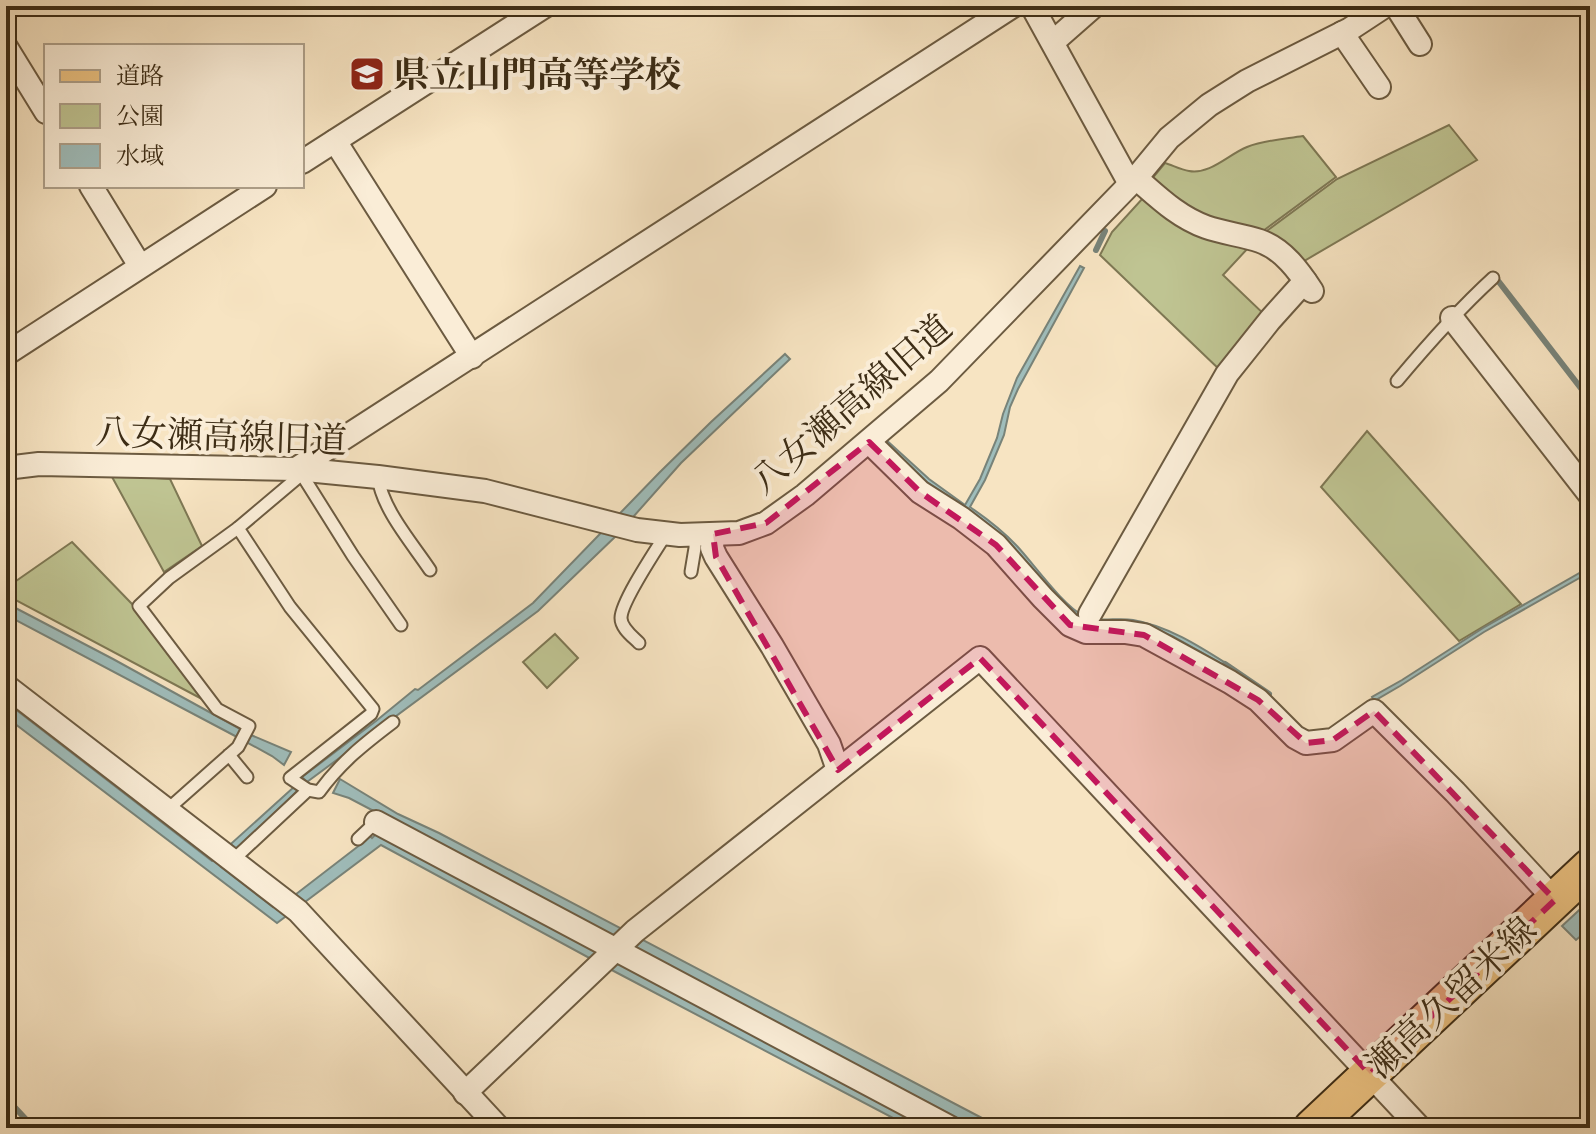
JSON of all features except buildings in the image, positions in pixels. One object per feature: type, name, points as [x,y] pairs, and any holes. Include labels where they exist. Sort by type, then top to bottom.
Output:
[{"type":"main road","name":"瀬高久留米線","points":[[1312,1128],[1590,867]]},
{"type":"street","points":[[304,161],[545,6]]},
{"type":"street","points":[[299,471],[1013,6]]},
{"type":"street","points":[[1032,6],[1133,181],[1175,212],[1205,227],[1262,241],[1279,250],[1308,286],[1270,320],[1227,374],[1090,614]]},
{"type":"street","points":[[1053,42],[1094,6]]},
{"type":"street","name":"八女瀬高線旧道","points":[[6,468],[39,464],[299,471],[378,477],[485,491],[637,530],[739,533],[766,523],[805,495],[939,381],[1133,181],[1169,138],[1209,105],[1247,81],[1342,33],[1385,6]]},
{"type":"street","points":[[1396,6],[1420,44]]},
{"type":"street","points":[[1342,33],[1379,87]]},
{"type":"street","points":[[6,47],[44,109]]},
{"type":"street","points":[[335,141],[472,357]]},
{"type":"street","points":[[92,188],[140,266]]},
{"type":"street","points":[[6,354],[262,188]]},
{"type":"street","points":[[1452,318],[1590,495]]},
{"type":"street","points":[[869,442],[920,492],[996,545],[1070,625],[1086,632],[1144,635],[1258,700],[1295,737],[1306,743],[1333,740],[1374,711],[1455,792],[1555,900]]},
{"type":"street","points":[[704,534],[808,707],[829,744],[838,770]]},
{"type":"street","points":[[465,1093],[635,931],[980,658],[1420,1128]]},
{"type":"street","points":[[6,686],[298,911],[499,1128]]},
{"type":"street","points":[[376,822],[951,1128]]},
{"type":"lane","points":[[1397,381],[1461,307],[1493,278]]},
{"type":"lane","points":[[167,810],[238,747],[249,726],[217,709],[139,606],[169,578],[238,528],[299,471],[401,625]]},
{"type":"lane","points":[[378,477],[385,503],[430,570]]},
{"type":"lane","points":[[238,528],[290,607],[373,709],[371,714],[290,778],[308,790],[319,792],[353,752],[393,722]]},
{"type":"lane","points":[[639,643],[625,629],[621,618],[628,598],[666,533]]},
{"type":"lane","points":[[691,572],[695,548],[704,534]]},
{"type":"lane","points":[[229,755],[247,777]]},
{"type":"lane","points":[[233,860],[308,790]]},
{"type":"lane","points":[[358,839],[376,822]]},
{"type":"highlighted area","points":[[869,442],[920,492],[996,545],[1070,625],[1144,635],[1258,700],[1306,743],[1333,740],[1374,711],[1555,900],[1370,1074],[980,658],[838,770],[716,557],[713,534],[766,523]]},
{"type":"green space","points":[[1449,125],[1477,160],[1299,264],[1264,233],[1337,179]]},
{"type":"green space","points":[[1303,136],[1336,177],[1263,231],[1193,213],[1150,181],[1165,163],[1183,170],[1204,170],[1254,145]]},
{"type":"green space","points":[[1143,198],[1249,247],[1223,275],[1267,317],[1222,372],[1100,255],[1112,232]]},
{"type":"green space","points":[[1367,431],[1521,604],[1459,641],[1321,487]]},
{"type":"green space","points":[[111,475],[170,479],[202,546],[164,572]]},
{"type":"green space","points":[[72,542],[132,604],[202,699],[6,595],[6,588]]},
{"type":"green space","points":[[555,634],[578,658],[547,688],[523,662]]},
{"type":"water","points":[[1080,266],[1084,268],[1018,389],[1010,407],[1004,435],[970,507],[1012,540],[1058,594],[1084,616],[1102,620],[1133,620],[1159,627],[1197,645],[1231,669],[1172,636],[1143,626],[1097,623],[1077,617],[882,442],[885,439],[929,479],[965,505],[997,438],[1017,378]]},
{"type":"water","points":[[785,354],[790,359],[681,463],[618,534],[538,611],[307,782],[302,777],[533,603],[659,473]]},
{"type":"water","points":[[1590,567],[1590,572],[1484,632],[1374,701],[1372,697],[1483,628]]},
{"type":"water","points":[[6,603],[251,735],[291,752],[284,765],[6,615]]},
{"type":"water","points":[[6,702],[212,861],[295,786],[299,789],[221,867],[273,907],[291,898],[369,835],[372,838],[378,832],[938,1128],[912,1128],[381,845],[277,923],[6,717]]},
{"type":"water","points":[[340,779],[398,814],[1001,1128],[976,1128],[349,798],[333,793]]},
{"type":"water","points":[[1590,900],[1590,941],[1583,934],[1576,940],[1562,926]]},
{"type":"waterway","points":[[1096,250],[1105,231]]},
{"type":"waterway","points":[[1499,282],[1590,400]]},
{"type":"waterway","points":[[1225,664],[1269,694]]},
{"type":"waterway","points":[[6,1098],[34,1128]]},
{"type":"place","name":"県立山門高等学校","points":[[367,74]]}]
